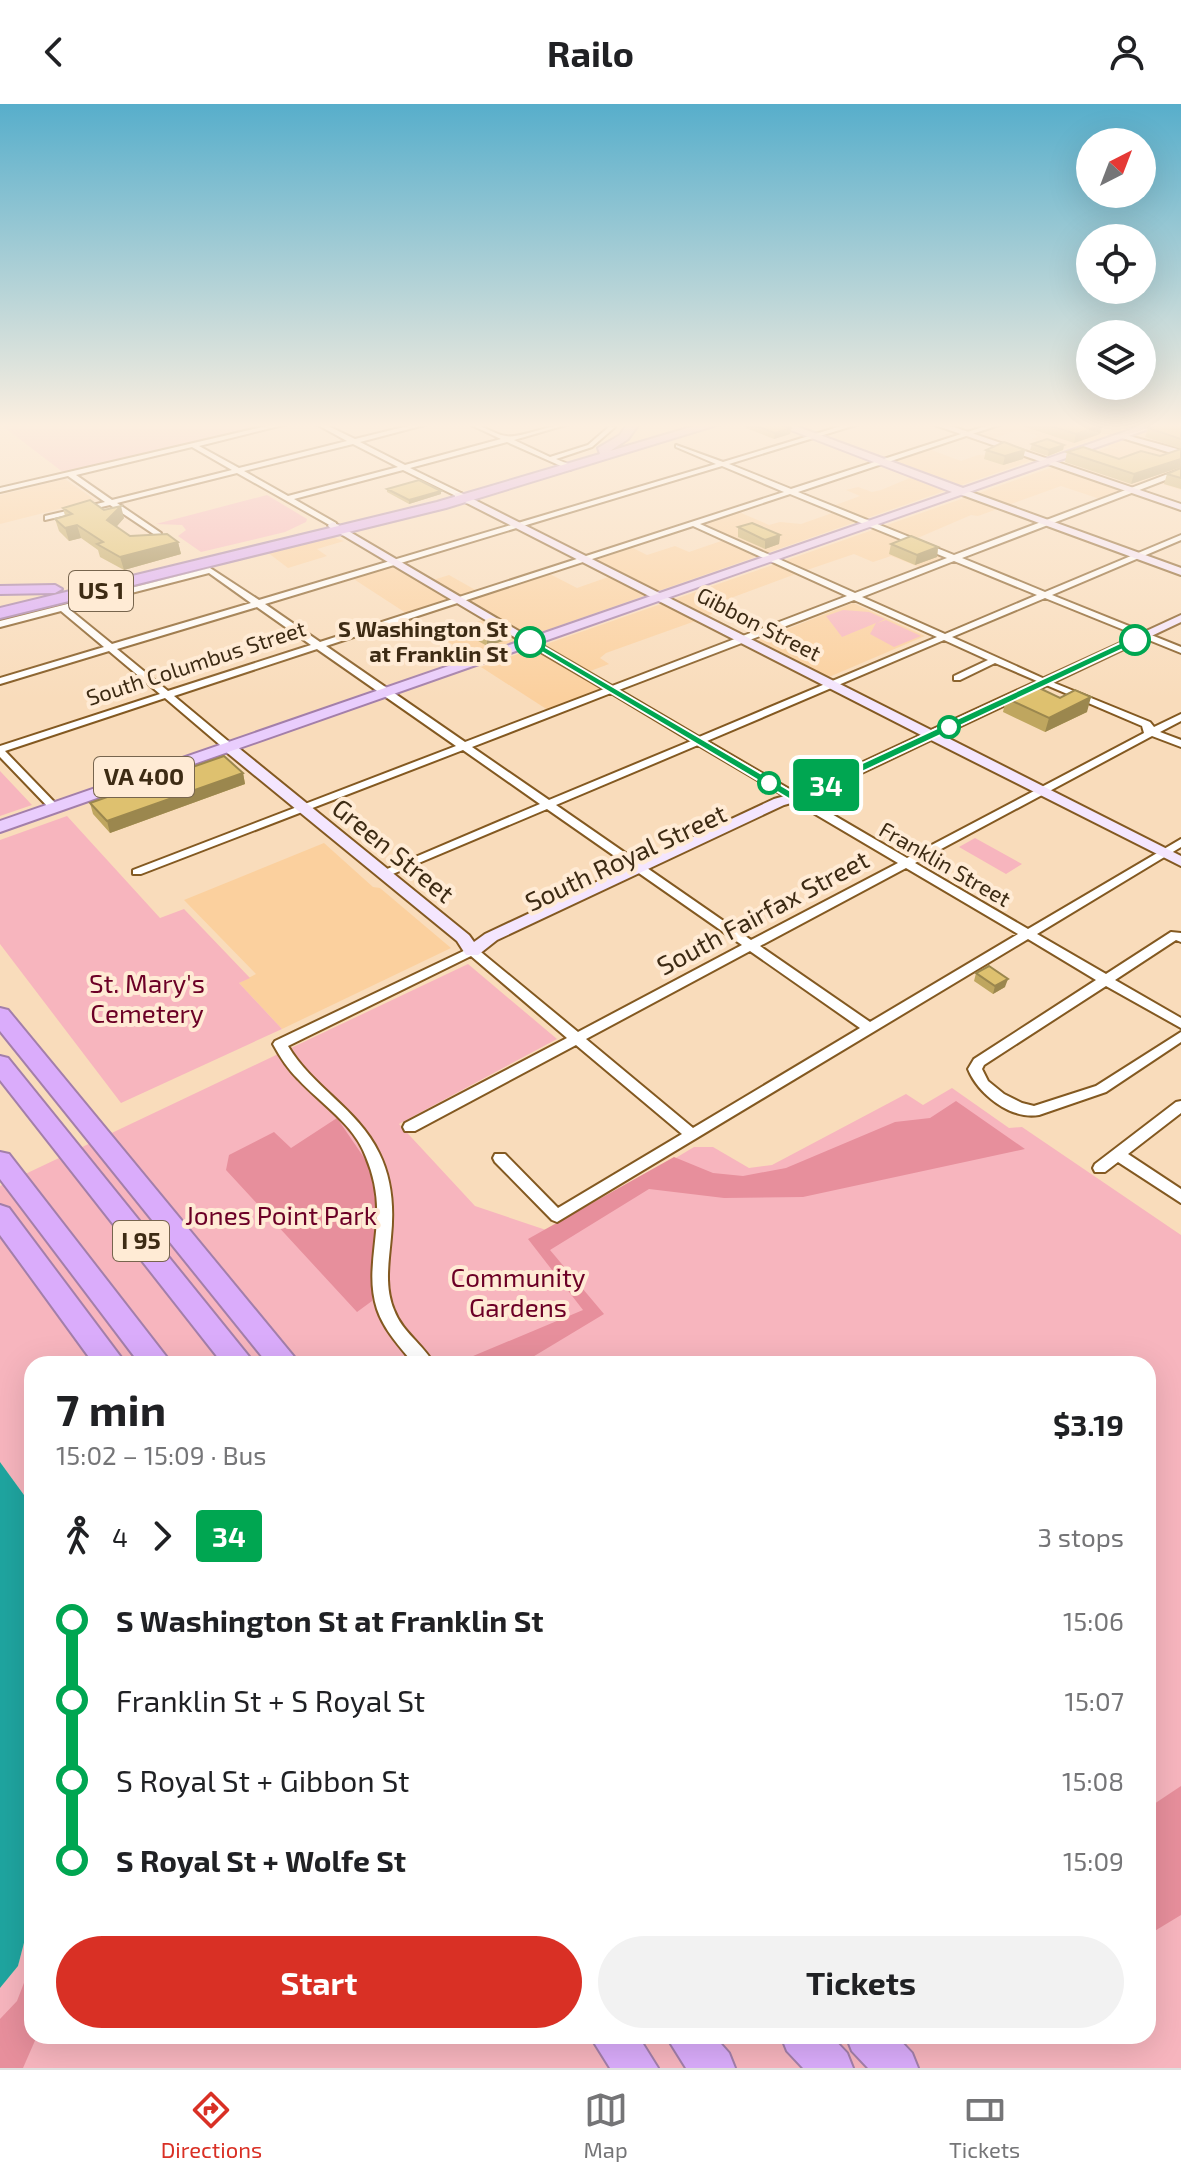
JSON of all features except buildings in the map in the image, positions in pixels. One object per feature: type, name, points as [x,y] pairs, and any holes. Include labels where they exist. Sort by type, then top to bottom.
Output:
[{"type":"highway","name":"US 1","points":[[0,605],[383,516]]},
{"type":"highway","name":"US 1","points":[[0,613],[120,586],[336,527]]},
{"type":"highway","points":[[0,590],[49,589],[112,580]]},
{"type":"highway","name":"I 95","points":[[0,1015],[70,1105],[278,1356]]},
{"type":"highway","name":"I 95","points":[[0,1064],[234,1356]]},
{"type":"highway","name":"I 95","points":[[0,1161],[151,1356]]},
{"type":"highway","points":[[0,1215],[105,1356]]},
{"type":"highway","points":[[618,2044],[637,2068]]},
{"type":"highway","points":[[694,2044],[714,2068]]},
{"type":"highway","points":[[810,2044],[832,2068]]},
{"type":"highway","points":[[874,2044],[897,2068]]},
{"type":"main road","name":"Gibbon Street","points":[[498,516],[1181,862]]},
{"type":"main road","name":"VA 400","points":[[0,827],[889,516]]},
{"type":"main road","points":[[1027,516],[1181,572]]},
{"type":"main road","name":"Franklin Street","points":[[336,527],[530,642]]},
{"type":"main road","name":"South Royal Street","points":[[472,951],[500,944],[643,871],[788,808],[796,799],[1181,618]]},
{"type":"main road","name":"Green Street","points":[[230,748],[463,938],[472,951]]},
{"type":"street","points":[[48,518],[57,516]]},
{"type":"street","points":[[130,516],[158,535]]},
{"type":"street","name":"Franklin Street","points":[[316,516],[336,527]]},
{"type":"street","points":[[0,681],[552,516]]},
{"type":"street","name":"South Columbus Street","points":[[0,750],[165,693],[715,516]]},
{"type":"street","points":[[851,516],[1181,650]]},
{"type":"street","points":[[137,872],[1066,516]]},
{"type":"street","points":[[692,523],[1044,682],[1051,689],[1136,728],[1181,744]]},
{"type":"street","points":[[384,874],[1181,537]]},
{"type":"street","points":[[0,624],[210,570],[545,806],[869,1028]]},
{"type":"street","name":"Green Street","points":[[62,607],[230,748]]},
{"type":"street","name":"Franklin Street","points":[[530,642],[1181,1024]]},
{"type":"street","points":[[957,678],[995,660]]},
{"type":"street","name":"South Fairfax Street","points":[[410,1127],[1181,717]]},
{"type":"street","points":[[0,750],[55,808]]},
{"type":"street","points":[[500,1158],[557,1216],[1181,842]]},
{"type":"street","points":[[1181,938],[1175,935],[1104,980],[979,1062],[975,1069],[982,1084],[1023,1110],[1061,1104],[1101,1089],[1181,1036]]},
{"type":"street","name":"Green Street","points":[[472,951],[692,1135]]},
{"type":"street","name":"South Royal Street","points":[[417,1356],[397,1335],[379,1299],[385,1202],[373,1155],[348,1117],[289,1062],[280,1044],[472,951]]},
{"type":"street","points":[[1100,1168],[1181,1106]]},
{"type":"street","points":[[1117,1154],[1181,1197]]},
{"type":"shaded area","points":[[0,516],[33,516],[0,524]]},
{"type":"shaded area","points":[[716,516],[747,516],[769,525],[780,522],[801,524],[825,516],[874,516],[472,656],[438,636],[488,618],[457,599],[409,615],[349,576],[394,563],[427,582],[449,575],[479,592],[544,571],[577,588],[614,575],[583,558],[625,544],[647,555],[675,546],[689,552],[727,539],[692,523]]},
{"type":"shaded area","points":[[914,516],[969,516],[913,540],[955,558],[924,569],[891,556],[873,562],[854,554],[720,602],[727,607],[606,653],[600,658],[609,664],[585,673],[611,689],[551,712],[481,667]]},
{"type":"shaded area","points":[[329,536],[344,541],[317,549],[327,556],[288,568],[267,552]]},
{"type":"shaded area","points":[[853,603],[925,636],[829,677],[757,641]]},
{"type":"shaded area","points":[[324,843],[373,887],[380,888],[451,948],[282,1029],[239,983],[256,974],[184,900]]},
{"type":"green space","points":[[188,516],[301,516],[307,519],[285,532],[201,552],[178,536],[186,530],[182,525],[156,524]]},
{"type":"green space","points":[[843,610],[869,612],[885,619],[877,623],[886,620],[921,636],[894,647],[870,634],[876,623],[842,637],[826,616]]},
{"type":"green space","points":[[0,771],[32,805],[0,816]]},
{"type":"green space","name":"St. Mary's Cemetery","points":[[67,816],[160,918],[184,909],[250,978],[239,983],[282,1029],[121,1103],[0,944],[0,840]]},
{"type":"green space","points":[[975,838],[1022,864],[1006,874],[959,847]]},
{"type":"green space","name":"Jones Point Park","points":[[468,964],[557,1039],[399,1124],[475,1206],[552,1232],[694,1147],[713,1147],[749,1168],[772,1165],[906,1094],[923,1105],[952,1088],[1009,1128],[1022,1127],[1181,1235],[1181,2068],[0,2068],[0,1988],[18,1966],[24,1943],[24,2044],[1156,2044],[1156,1356],[24,1356],[24,1495],[0,1462],[0,1186]]},
{"type":"green space","points":[[956,1101],[1025,1149],[803,1197],[724,1198],[649,1189],[550,1250],[604,1314],[534,1356],[473,1356],[583,1310],[528,1239],[674,1157],[713,1173],[743,1176],[786,1168],[895,1122],[930,1118]]},
{"type":"green space","points":[[337,1118],[367,1162],[377,1196],[372,1301],[357,1312],[226,1170],[229,1155],[274,1132],[291,1148]]},
{"type":"green space","points":[[1181,1786],[1181,1915],[1156,1930],[1156,1803]]},
{"type":"green space","points":[[24,1983],[24,2044],[34,2044],[23,2068],[0,2068],[0,2019],[17,2001]]},
{"type":"water","points":[[0,1462],[24,1495],[24,1943],[18,1966],[0,1988]]},
{"type":"bus line","name":"34","points":[[530,642],[796,799],[1135,640]]},
{"type":"place","name":"S Washington St at Franklin St","points":[[530,642]]},
{"type":"park label","name":"Community Gardens","points":[[518,1293]]}]
